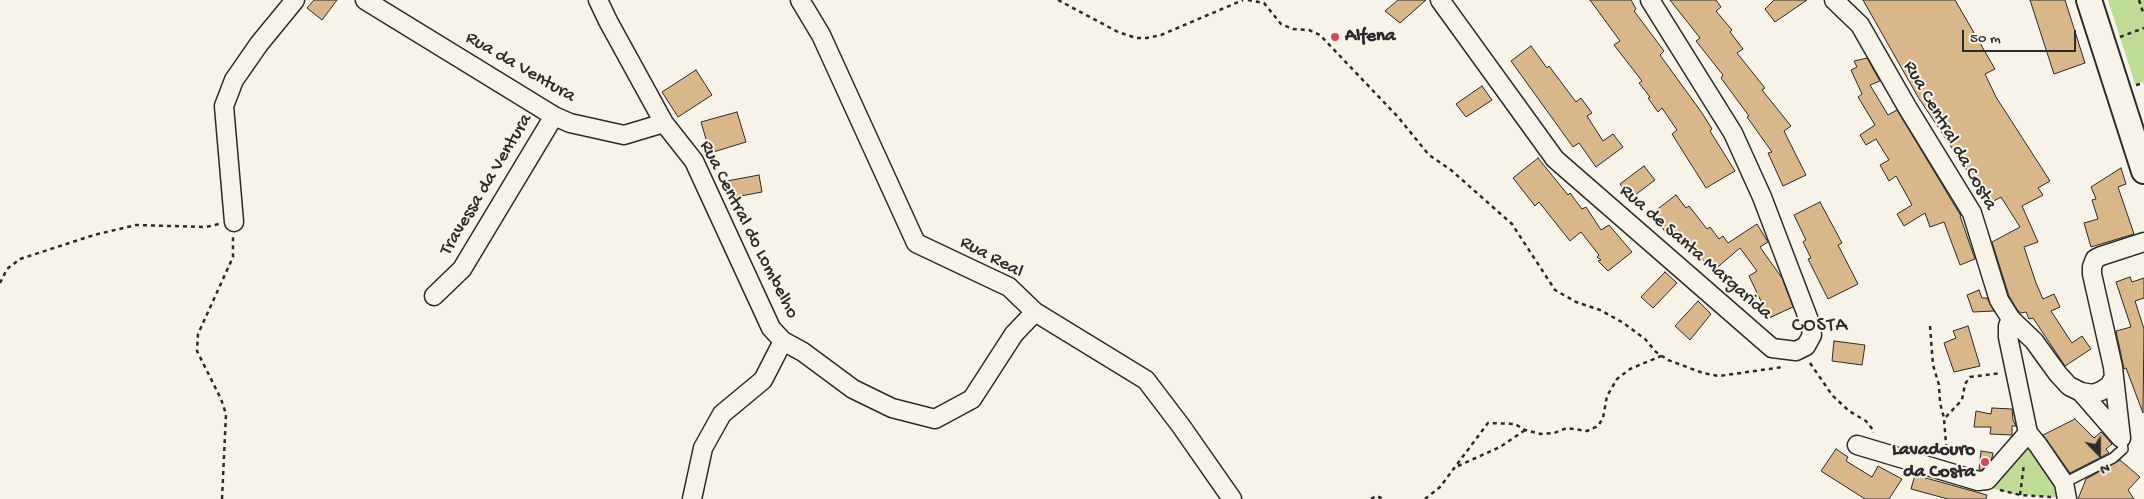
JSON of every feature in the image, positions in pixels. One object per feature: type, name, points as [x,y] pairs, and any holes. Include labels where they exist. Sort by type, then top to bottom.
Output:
[{"type":"main road","points":[[2090,0],[2144,171]]},
{"type":"street","points":[[234,222],[224,106],[234,80],[258,44],[295,0]]},
{"type":"street","name":"Rua da Ventura","points":[[365,0],[554,116],[570,123],[624,135],[664,122]]},
{"type":"street","name":"Rua Central do Lombelho","points":[[598,0],[664,122],[694,161],[770,328],[784,341],[763,380],[722,414],[703,448],[692,499]]},
{"type":"street","name":"Rua Real","points":[[800,0],[825,44],[916,244],[1009,286],[1034,312],[1146,380],[1182,426],[1232,499]]},
{"type":"street","name":"Rua de Santa Margarida","points":[[1440,0],[1555,159],[1772,348],[1794,358],[1806,346],[1812,335],[1810,324],[1762,197],[1733,133],[1650,0]]},
{"type":"street","name":"Rua Central da Costa","points":[[1834,0],[1860,25],[1972,214],[2000,300],[2011,319]]},
{"type":"street","name":"Travessa da Ventura","points":[[434,296],[462,269],[554,116]]},
{"type":"street","points":[[2121,438],[2113,367],[2092,267],[2095,259],[2101,256],[2144,242]]},
{"type":"street","points":[[784,341],[803,352],[853,389],[892,408],[935,419],[972,399],[1014,334],[1034,312]]},
{"type":"street","points":[[2066,494],[2038,445],[2028,433],[2008,337],[2008,326],[2011,319],[2034,341],[2069,386],[2081,392],[2093,394],[2109,386],[2114,377]]},
{"type":"street","points":[[2081,392],[2121,438]]},
{"type":"street","points":[[1865,447],[1978,481],[1986,480],[2028,433]]},
{"type":"lane","points":[[2066,494],[2123,449],[2121,438]]},
{"type":"path","points":[[1058,0],[1118,32],[1136,38],[1161,35],[1243,0]]},
{"type":"path","points":[[1248,0],[1264,3],[1281,24],[1293,29],[1309,30],[1320,35],[1380,98],[1429,155],[1471,187],[1512,224],[1555,290],[1576,302],[1600,310],[1622,322],[1645,339],[1661,356],[1702,373],[1719,376],[1764,370],[1794,358],[1814,367],[1832,395],[1873,430],[1865,447]]},
{"type":"path","points":[[2139,0],[2144,15]]},
{"type":"path","points":[[2118,37],[2144,28]]},
{"type":"path","points":[[0,283],[7,269],[20,259],[94,235],[136,226],[206,227],[234,222],[233,257],[198,334],[197,351],[221,399],[226,414],[222,499]]},
{"type":"path","points":[[1930,326],[1934,364],[1944,419],[1946,470]]},
{"type":"path","points":[[1425,499],[1440,487],[1488,423],[1514,424],[1525,430],[1541,434],[1554,433],[1566,428],[1587,431],[1598,426],[1602,418],[1607,396],[1617,379],[1630,370],[1661,356]]},
{"type":"path","points":[[1944,419],[1962,400],[1965,384],[1970,377],[2015,371]]},
{"type":"path","points":[[1457,466],[1500,447],[1525,430]]},
{"type":"path","points":[[1998,490],[2020,495],[2066,494]]},
{"type":"path","points":[[1371,499],[1376,496],[1384,499]]},
{"type":"green space","points":[[2108,0],[2144,0],[2144,81],[2140,83],[2135,84]]},
{"type":"green space","points":[[2031,443],[2063,498],[2013,494],[1991,488],[1990,486]]},
{"type":"building","points":[[314,0],[337,0],[322,20],[307,8]]},
{"type":"building","points":[[1398,0],[1426,0],[1400,23],[1385,11]]},
{"type":"building","points":[[1590,0],[1631,0],[1636,9],[1634,11],[1664,51],[1660,55],[1702,113],[1712,129],[1710,131],[1735,171],[1706,188],[1672,134],[1677,130],[1662,108],[1658,112],[1648,98],[1650,97],[1639,83],[1642,81],[1614,45],[1620,41]]},
{"type":"building","points":[[1670,0],[1716,0],[1721,7],[1716,11],[1732,30],[1730,32],[1743,49],[1737,53],[1765,88],[1762,90],[1791,126],[1784,131],[1806,175],[1783,186],[1768,153],[1772,152],[1721,78],[1723,75],[1696,41],[1700,38]]},
{"type":"building","points":[[1774,0],[1807,0],[1775,22],[1765,9]]},
{"type":"building","points":[[1863,0],[1955,0],[1995,69],[1985,74],[1996,97],[2050,181],[2038,188],[2043,195],[2022,206],[2038,242],[2024,247],[2036,283],[2043,299],[2054,294],[2060,307],[2051,311],[2072,343],[2082,336],[2091,349],[2065,366],[2033,318],[2029,319],[2026,312],[2021,313],[2018,311],[2009,296],[1992,242],[2020,227],[2001,197],[1992,202],[1972,178],[1918,97]]},
{"type":"building","points":[[2030,0],[2065,0],[2085,63],[2054,74]]},
{"type":"building","points":[[1531,46],[1547,68],[1549,66],[1576,102],[1581,98],[1592,113],[1587,116],[1603,141],[1613,134],[1623,147],[1596,167],[1579,143],[1573,147],[1511,61]]},
{"type":"building","points":[[1867,58],[1880,81],[1870,85],[1888,115],[1897,110],[1961,216],[1975,259],[1960,265],[1944,222],[1930,227],[1925,213],[1904,226],[1897,214],[1912,205],[1896,176],[1889,181],[1880,165],[1889,160],[1876,139],[1866,145],[1860,135],[1875,125],[1858,97],[1862,94],[1851,70],[1857,67],[1854,61]]},
{"type":"building","points":[[696,70],[712,95],[678,117],[662,92]]},
{"type":"building","points":[[1482,86],[1492,100],[1466,117],[1456,104]]},
{"type":"building","points":[[737,112],[746,142],[710,153],[701,122]]},
{"type":"building","points":[[1538,158],[1568,195],[1570,193],[1582,209],[1586,207],[1601,230],[1609,225],[1632,252],[1608,271],[1598,261],[1601,260],[1597,257],[1599,255],[1581,232],[1570,241],[1539,202],[1535,206],[1513,178]]},
{"type":"building","points":[[1644,166],[1655,180],[1631,198],[1620,184]]},
{"type":"building","points":[[2121,168],[2126,184],[2118,187],[2134,234],[2091,247],[2084,223],[2098,219],[2092,200],[2096,199],[2091,187]]},
{"type":"building","points":[[759,175],[762,192],[730,198],[727,181]]},
{"type":"building","points":[[1676,195],[1686,208],[1689,206],[1707,229],[1710,227],[1719,239],[1723,236],[1728,243],[1757,224],[1768,242],[1760,247],[1782,278],[1793,307],[1769,318],[1749,276],[1757,271],[1740,248],[1713,271],[1682,236],[1676,241],[1670,234],[1668,235],[1651,214]]},
{"type":"building","points":[[1820,202],[1842,243],[1838,245],[1858,284],[1828,299],[1808,259],[1811,258],[1803,242],[1806,240],[1794,215]]},
{"type":"building","points":[[1665,272],[1677,283],[1653,308],[1641,297]]},
{"type":"building","points":[[2130,277],[2132,282],[2144,278],[2144,298],[2135,301],[2144,329],[2143,413],[2126,368],[2124,369],[2116,331],[2131,327],[2116,282]]},
{"type":"building","points":[[1979,290],[1982,298],[1987,298],[1994,311],[1973,312],[1967,295]]},
{"type":"building","points":[[1698,301],[1711,314],[1690,340],[1675,326]]},
{"type":"building","points":[[1968,326],[1980,366],[1954,372],[1944,343],[1956,338],[1953,331]]},
{"type":"building","points":[[1834,341],[1865,345],[1862,365],[1832,361]]},
{"type":"building","points":[[1992,408],[2012,409],[2013,420],[2016,426],[2012,426],[2012,435],[1990,434],[1991,427],[1974,427],[1976,411],[1991,414]]},
{"type":"building","points":[[2075,419],[2094,438],[2101,432],[2112,444],[2106,449],[2109,453],[2070,473],[2043,435]]},
{"type":"building","points":[[1836,449],[1848,457],[1846,461],[1872,477],[1878,466],[1902,479],[1889,499],[1865,499],[1821,471]]},
{"type":"building","name":"Lavadouro da Costa","points":[[1981,451],[1993,453],[1992,458],[1982,470],[1979,470]]},
{"type":"building","points":[[2120,460],[2140,477],[2128,490],[2134,499],[2078,499],[2086,479]]},
{"type":"building","points":[[1915,475],[1987,495],[1986,499],[1948,499],[1911,489]]},
{"type":"place","name":"Alfena","points":[[1335,37]]},
{"type":"place","name":"Lavadouro da Costa","points":[[1985,462]]},
{"type":"district","name":"COSTA","points":[[1820,327]]}]
